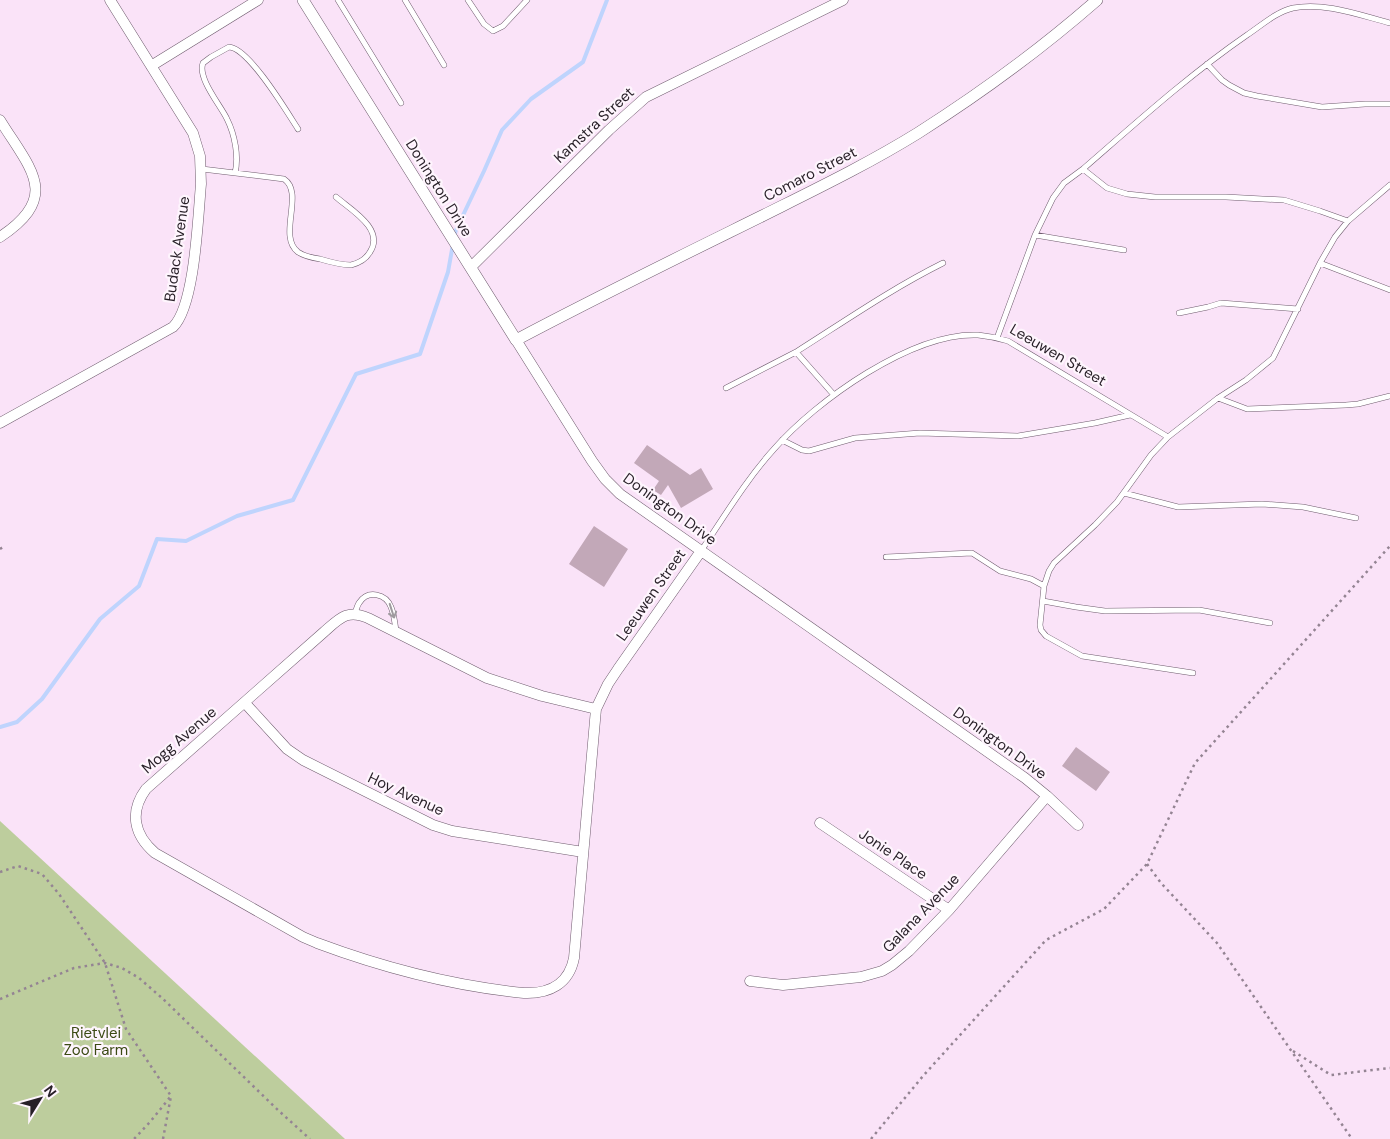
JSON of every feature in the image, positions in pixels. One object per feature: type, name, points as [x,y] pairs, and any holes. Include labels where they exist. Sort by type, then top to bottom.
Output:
[{"type":"street","name":"Budack Avenue","points":[[0,422],[169,329],[178,322],[187,299],[198,220],[202,169],[198,146],[193,133],[110,0]]},
{"type":"street","points":[[151,66],[258,0]]},
{"type":"street","name":"Donington Drive","points":[[303,0],[605,479],[628,500],[951,724],[1025,778],[1078,825]]},
{"type":"street","name":"Kamstra Street","points":[[468,263],[646,97],[843,0]]},
{"type":"street","name":"Comaro Street","points":[[516,340],[608,291],[838,177],[917,133],[1036,51],[1097,0]]},
{"type":"street","points":[[0,120],[31,171],[36,189],[34,202],[29,213],[21,223],[0,237]]},
{"type":"street","name":"Leeuwen Street","points":[[574,958],[596,709],[608,684],[701,551]]},
{"type":"street","points":[[355,614],[368,618],[487,678],[542,696],[596,709]]},
{"type":"street","name":"Mogg Avenue","points":[[355,614],[340,619],[245,703],[167,768],[141,795],[135,822],[145,844],[155,853],[303,937],[330,948],[436,979],[498,990],[530,993],[542,992],[560,984],[571,972],[574,958]]},
{"type":"street","name":"Hoy Avenue","points":[[245,703],[288,749],[303,760],[427,822],[452,831],[583,852]]},
{"type":"street","name":"Galana Avenue","points":[[750,981],[783,985],[861,977],[882,970],[909,951],[949,910],[1047,796]]},
{"type":"street","name":"Jonie Place","points":[[820,823],[949,910]]},
{"type":"lane","points":[[338,0],[401,103]]},
{"type":"lane","points":[[405,0],[444,65]]},
{"type":"lane","points":[[468,0],[484,24],[493,31],[499,30],[527,0]]},
{"type":"lane","points":[[998,338],[1035,235],[1061,185],[1083,169],[1207,64],[1277,14],[1294,8],[1328,8],[1390,23]]},
{"type":"lane","points":[[235,173],[237,157],[228,121],[202,72],[203,63],[211,57],[230,47],[238,50],[258,69],[298,129]]},
{"type":"lane","points":[[1207,64],[1222,80],[1236,89],[1257,96],[1322,107],[1390,104]]},
{"type":"lane","points":[[202,169],[281,178],[288,181],[292,191],[290,238],[296,250],[304,255],[351,265],[368,255],[374,245],[374,238],[370,227],[336,197]]},
{"type":"lane","points":[[1083,169],[1107,188],[1127,194],[1155,197],[1226,197],[1284,200],[1348,221]]},
{"type":"lane","points":[[1194,673],[1104,661],[1082,656],[1050,638],[1042,632],[1040,625],[1044,586],[1049,571],[1054,563],[1095,525],[1124,493],[1151,455],[1168,437],[1274,358],[1320,263],[1336,237],[1348,221],[1390,185]]},
{"type":"lane","points":[[1035,235],[1124,250]]},
{"type":"lane","points":[[726,388],[796,352],[858,311],[911,279],[943,263]]},
{"type":"lane","points":[[1320,263],[1390,290]]},
{"type":"lane","points":[[1178,313],[1221,303],[1298,309]]},
{"type":"lane","name":"Leeuwen Street","points":[[701,551],[756,471],[782,440],[834,395],[855,380],[896,357],[939,340],[968,336],[998,338],[1014,345],[1168,437]]},
{"type":"lane","points":[[796,352],[834,395]]},
{"type":"lane","points":[[1218,398],[1249,409],[1358,404],[1390,396]]},
{"type":"lane","points":[[782,440],[802,450],[809,451],[855,438],[920,433],[1018,436],[1131,415]]},
{"type":"lane","points":[[1124,493],[1178,506],[1262,504],[1303,507],[1356,518]]},
{"type":"lane","points":[[886,557],[972,553],[1000,571],[1031,579],[1044,586]]},
{"type":"lane","points":[[355,614],[359,602],[367,596],[378,594],[384,597],[390,605],[396,633]]},
{"type":"lane","points":[[1043,601],[1076,608],[1105,610],[1199,610],[1270,623]]},
{"type":"path","points":[[871,1139],[923,1076],[1046,940],[1104,910],[1147,864],[1195,763],[1390,546]]},
{"type":"path","points":[[1147,864],[1161,883],[1217,944],[1352,1139]]},
{"type":"path","points":[[0,872],[18,866],[42,874],[59,894],[104,962],[126,1029],[171,1096],[163,1139]]},
{"type":"path","points":[[0,999],[74,968],[104,962],[122,968],[139,978],[310,1139]]},
{"type":"path","points":[[1292,1051],[1331,1075],[1390,1068]]},
{"type":"path","points":[[134,1139],[171,1096]]},
{"type":"green space","name":"Rietvlei Zoo Farm","points":[[0,821],[345,1139],[0,1139]]},
{"type":"building","points":[[647,445],[690,475],[701,468],[713,489],[681,508],[668,485],[661,495],[653,490],[659,481],[634,463]]},
{"type":"building","points":[[594,526],[628,549],[604,587],[569,564]]},
{"type":"building","points":[[1076,747],[1110,772],[1096,791],[1062,766]]},
{"type":"waterway","points":[[454,237],[502,130],[531,99],[583,62],[607,0]]},
{"type":"waterway","points":[[0,727],[17,722],[42,699],[100,619],[139,586],[157,539],[186,541],[237,516],[293,500],[356,374],[420,354],[448,272],[453,244]]}]
